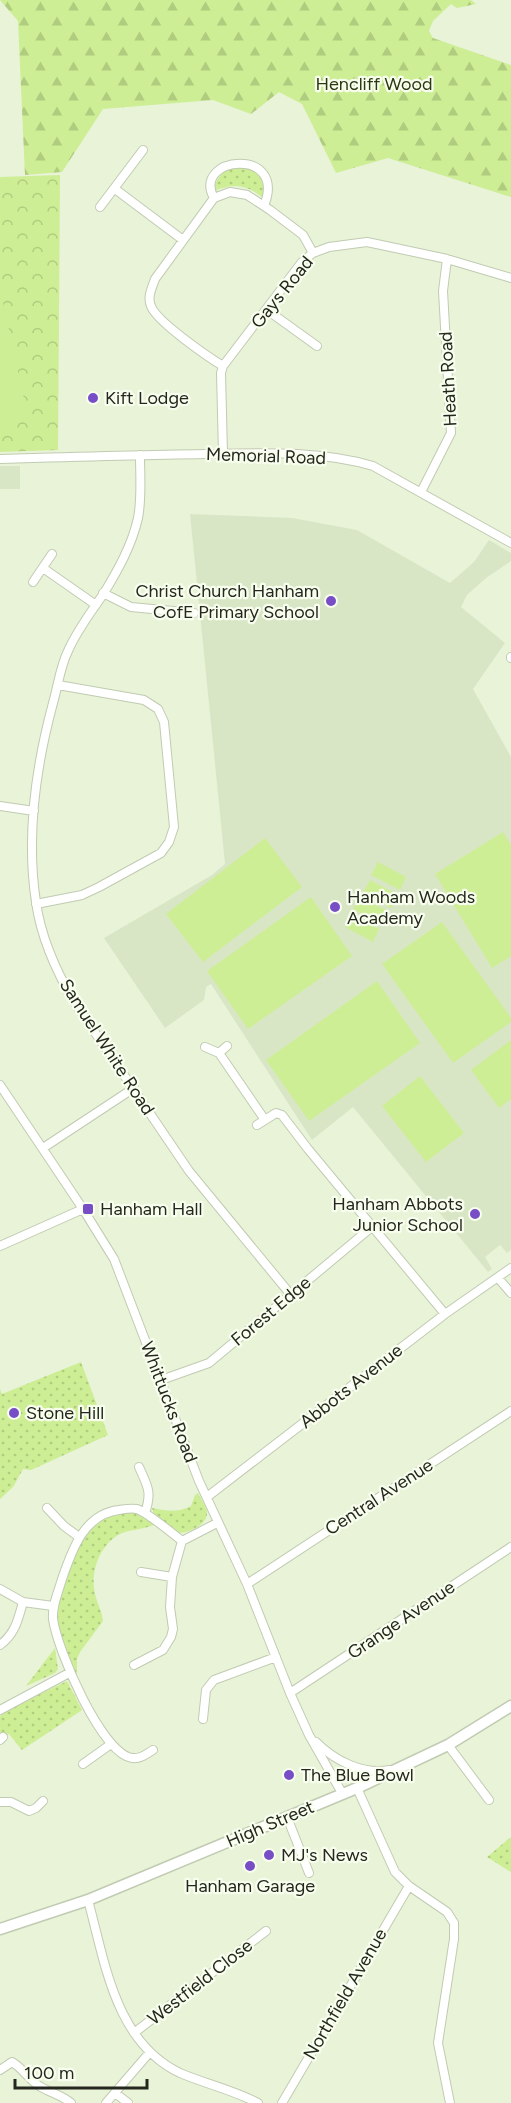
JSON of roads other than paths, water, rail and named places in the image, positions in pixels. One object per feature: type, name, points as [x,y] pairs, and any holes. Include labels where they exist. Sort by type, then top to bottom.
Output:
[{"type":"main road","name":"High Street","points":[[0,1929],[88,1900],[357,1788],[448,1745],[511,1706]]},
{"type":"street","points":[[100,207],[142,150]]},
{"type":"street","points":[[214,198],[210,192],[214,174],[232,163],[242,163],[254,166],[263,174],[268,183],[269,195],[264,206]]},
{"type":"street","points":[[115,189],[183,240]]},
{"type":"street","points":[[223,454],[221,374],[223,366],[209,358],[157,317],[150,305],[150,292],[155,279],[214,198],[230,192],[247,195],[264,206],[303,235],[313,253]]},
{"type":"street","name":"Gays Road","points":[[223,366],[302,262],[313,253],[329,247],[367,242],[447,259],[511,278]]},
{"type":"street","name":"Heath Road","points":[[421,492],[451,433],[443,291],[447,259]]},
{"type":"street","points":[[267,310],[317,346]]},
{"type":"street","name":"Memorial Road","points":[[0,459],[281,453],[352,460],[373,466],[511,543]]},
{"type":"street","name":"Samuel White Road","points":[[140,455],[141,497],[138,519],[120,566],[68,651],[45,733],[34,811],[32,860],[36,904],[44,936],[62,980],[189,1171],[291,1295]]},
{"type":"street","points":[[33,582],[52,554]]},
{"type":"street","points":[[43,568],[96,605]]},
{"type":"street","points":[[104,593],[131,607],[194,613]]},
{"type":"street","points":[[36,904],[82,894],[161,853],[169,842],[174,827],[164,722],[158,709],[144,700],[58,684]]},
{"type":"street","points":[[0,806],[34,811]]},
{"type":"street","points":[[219,1053],[227,1046]]},
{"type":"street","points":[[205,1047],[219,1053],[261,1122],[276,1113],[282,1115],[445,1314]]},
{"type":"street","name":"Whittucks Road","points":[[0,1085],[114,1259],[199,1481],[247,1584],[309,1735],[342,1793]]},
{"type":"street","points":[[43,1148],[134,1088]]},
{"type":"street","points":[[0,1246],[83,1209]]},
{"type":"street","name":"Forest Edge","points":[[161,1380],[209,1363],[373,1226]]},
{"type":"street","name":"Abbots Avenue","points":[[207,1497],[445,1314],[511,1268]]},
{"type":"street","points":[[498,1278],[511,1293]]},
{"type":"street","name":"Central Avenue","points":[[247,1584],[511,1411]]},
{"type":"street","points":[[139,1467],[150,1489],[150,1498],[144,1513]]},
{"type":"street","points":[[47,1508],[64,1527],[79,1537]]},
{"type":"street","points":[[153,1750],[142,1757],[134,1758],[122,1754],[111,1744],[69,1673],[53,1620],[53,1606],[72,1550],[79,1537],[102,1514],[122,1509],[136,1509],[182,1541]]},
{"type":"street","points":[[134,1665],[163,1650],[171,1637],[173,1629],[170,1607],[172,1577],[182,1541],[217,1523]]},
{"type":"street","name":"Grange Avenue","points":[[290,1693],[511,1547]]},
{"type":"street","points":[[141,1572],[172,1577]]},
{"type":"street","points":[[0,1589],[23,1602],[53,1606]]},
{"type":"street","points":[[0,1645],[10,1638],[15,1629],[23,1602]]},
{"type":"street","points":[[203,1719],[206,1690],[214,1680],[276,1657]]},
{"type":"street","points":[[0,1710],[7,1704],[69,1673]]},
{"type":"street","name":"Whittucks Road","points":[[309,1735],[320,1746],[352,1766],[386,1771],[404,1767]]},
{"type":"street","points":[[83,1764],[111,1744]]},
{"type":"street","points":[[448,1745],[489,1800]]},
{"type":"street","points":[[357,1788],[395,1872],[409,1886],[447,1912],[454,1923],[454,1939],[438,2043],[450,2103]]},
{"type":"street","points":[[0,1802],[11,1802],[29,1811],[43,1801]]},
{"type":"street","points":[[287,1817],[309,1873]]},
{"type":"street","name":"Northfield Avenue","points":[[282,2103],[409,1886]]},
{"type":"street","points":[[88,1900],[114,1994],[123,2016],[134,2033],[150,2052],[179,2072],[258,2103]]},
{"type":"street","name":"Westfield Close","points":[[134,2033],[266,1931]]},
{"type":"street","points":[[106,2103],[150,2052]]},
{"type":"street","points":[[0,2070],[12,2062],[19,2066],[31,2081],[71,2103]]},
{"type":"street","points":[[115,2093],[128,2103]]},
{"type":"place","name":"Kift Lodge","points":[[93,398]]},
{"type":"place","name":"Christ Church Hanham CofE Primary School","points":[[331,601]]},
{"type":"place","name":"Hanham Woods Academy","points":[[335,907]]},
{"type":"place","name":"Hanham Hall","points":[[88,1209]]},
{"type":"place","name":"Hanham Abbots Junior School","points":[[475,1214]]},
{"type":"place","name":"Stone Hill","points":[[14,1413]]},
{"type":"place","name":"The Blue Bowl","points":[[289,1775]]},
{"type":"place","name":"MJ's News","points":[[269,1855]]},
{"type":"place","name":"Hanham Garage","points":[[250,1866]]},
{"type":"park label","name":"Hencliff Wood","points":[[374,84]]}]
